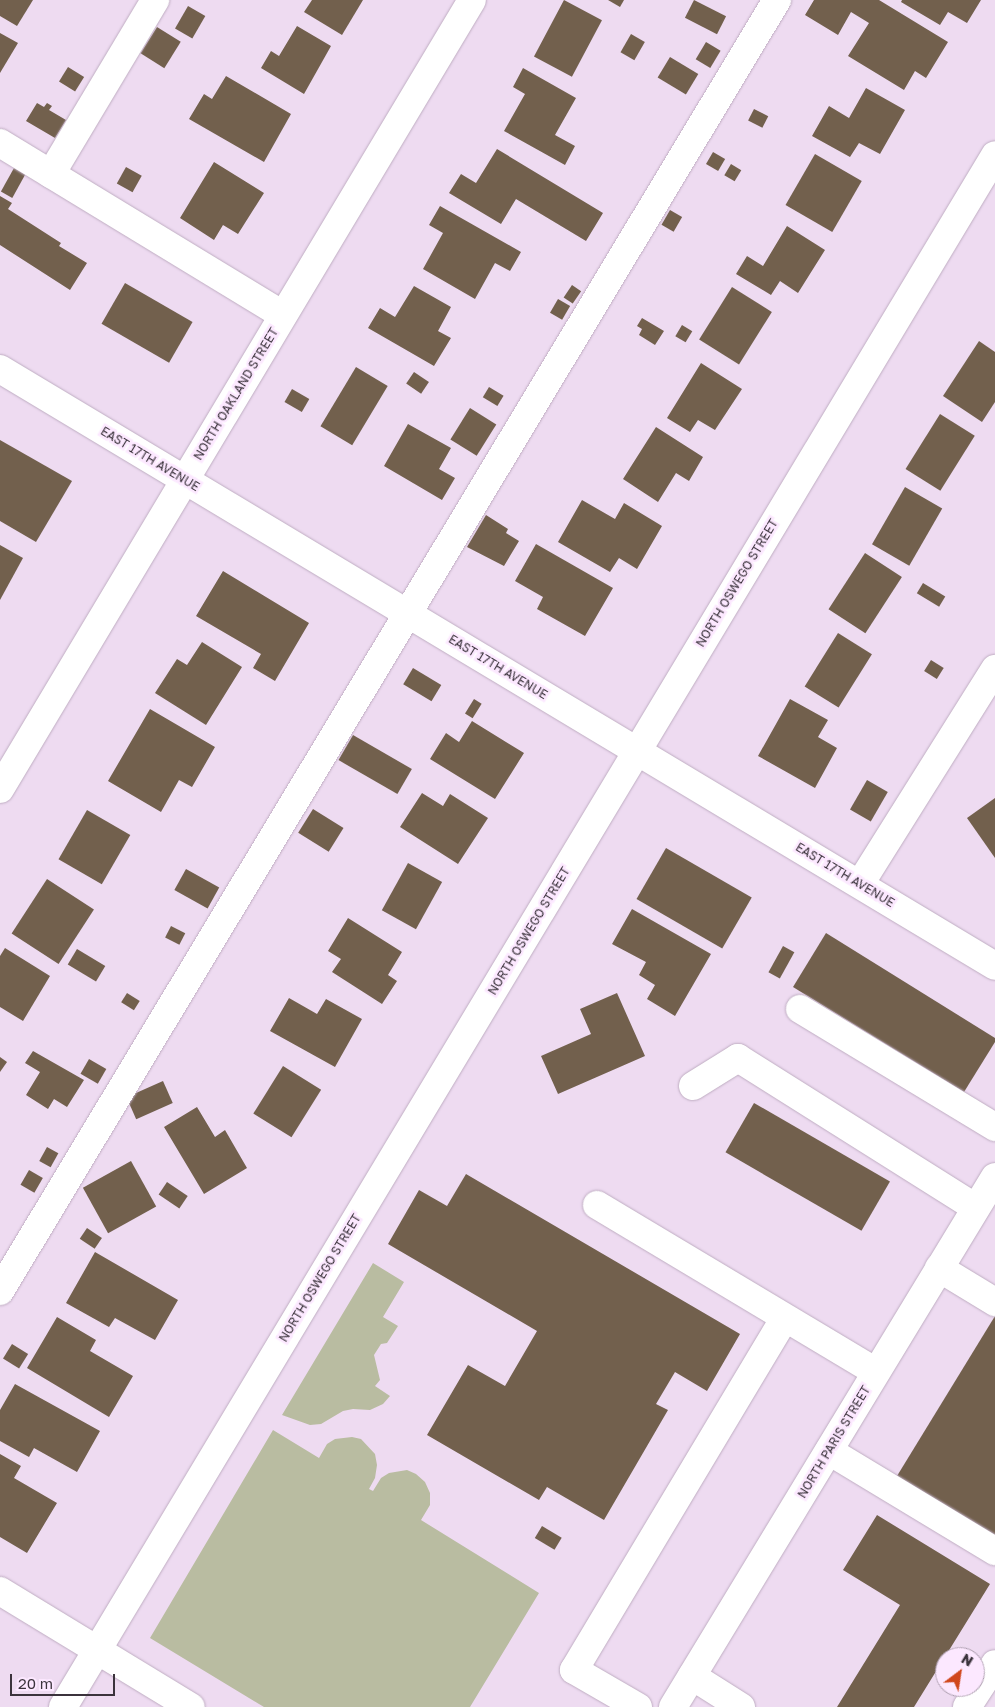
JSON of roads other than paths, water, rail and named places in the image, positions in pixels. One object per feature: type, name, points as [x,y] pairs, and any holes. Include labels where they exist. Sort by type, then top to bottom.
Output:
[{"type":"street","points":[[51,174],[156,0]]},
{"type":"street","name":"NORTH OAKLAND STREET","points":[[0,788],[472,0]]},
{"type":"street","points":[[0,1291],[777,0]]},
{"type":"street","points":[[0,143],[283,315]]},
{"type":"street","name":"NORTH OSWEGO STREET","points":[[63,1707],[995,155]]},
{"type":"street","name":"EAST 17TH AVENUE","points":[[0,369],[995,966]]},
{"type":"street","points":[[860,884],[994,671]]},
{"type":"street","points":[[800,1009],[995,1127]]},
{"type":"street","points":[[694,1086],[738,1058],[976,1208]]},
{"type":"street","name":"NORTH PARIS STREET","points":[[673,1707],[995,1176]]},
{"type":"street","points":[[597,1204],[876,1372]]},
{"type":"street","points":[[939,1268],[995,1302]]},
{"type":"street","points":[[638,1707],[574,1670],[785,1318]]},
{"type":"street","points":[[829,1451],[995,1551]]},
{"type":"street","points":[[0,1591],[191,1707]]},
{"type":"street","points":[[967,1707],[995,1664]]},
{"type":"street","points":[[692,1676],[742,1707]]}]
